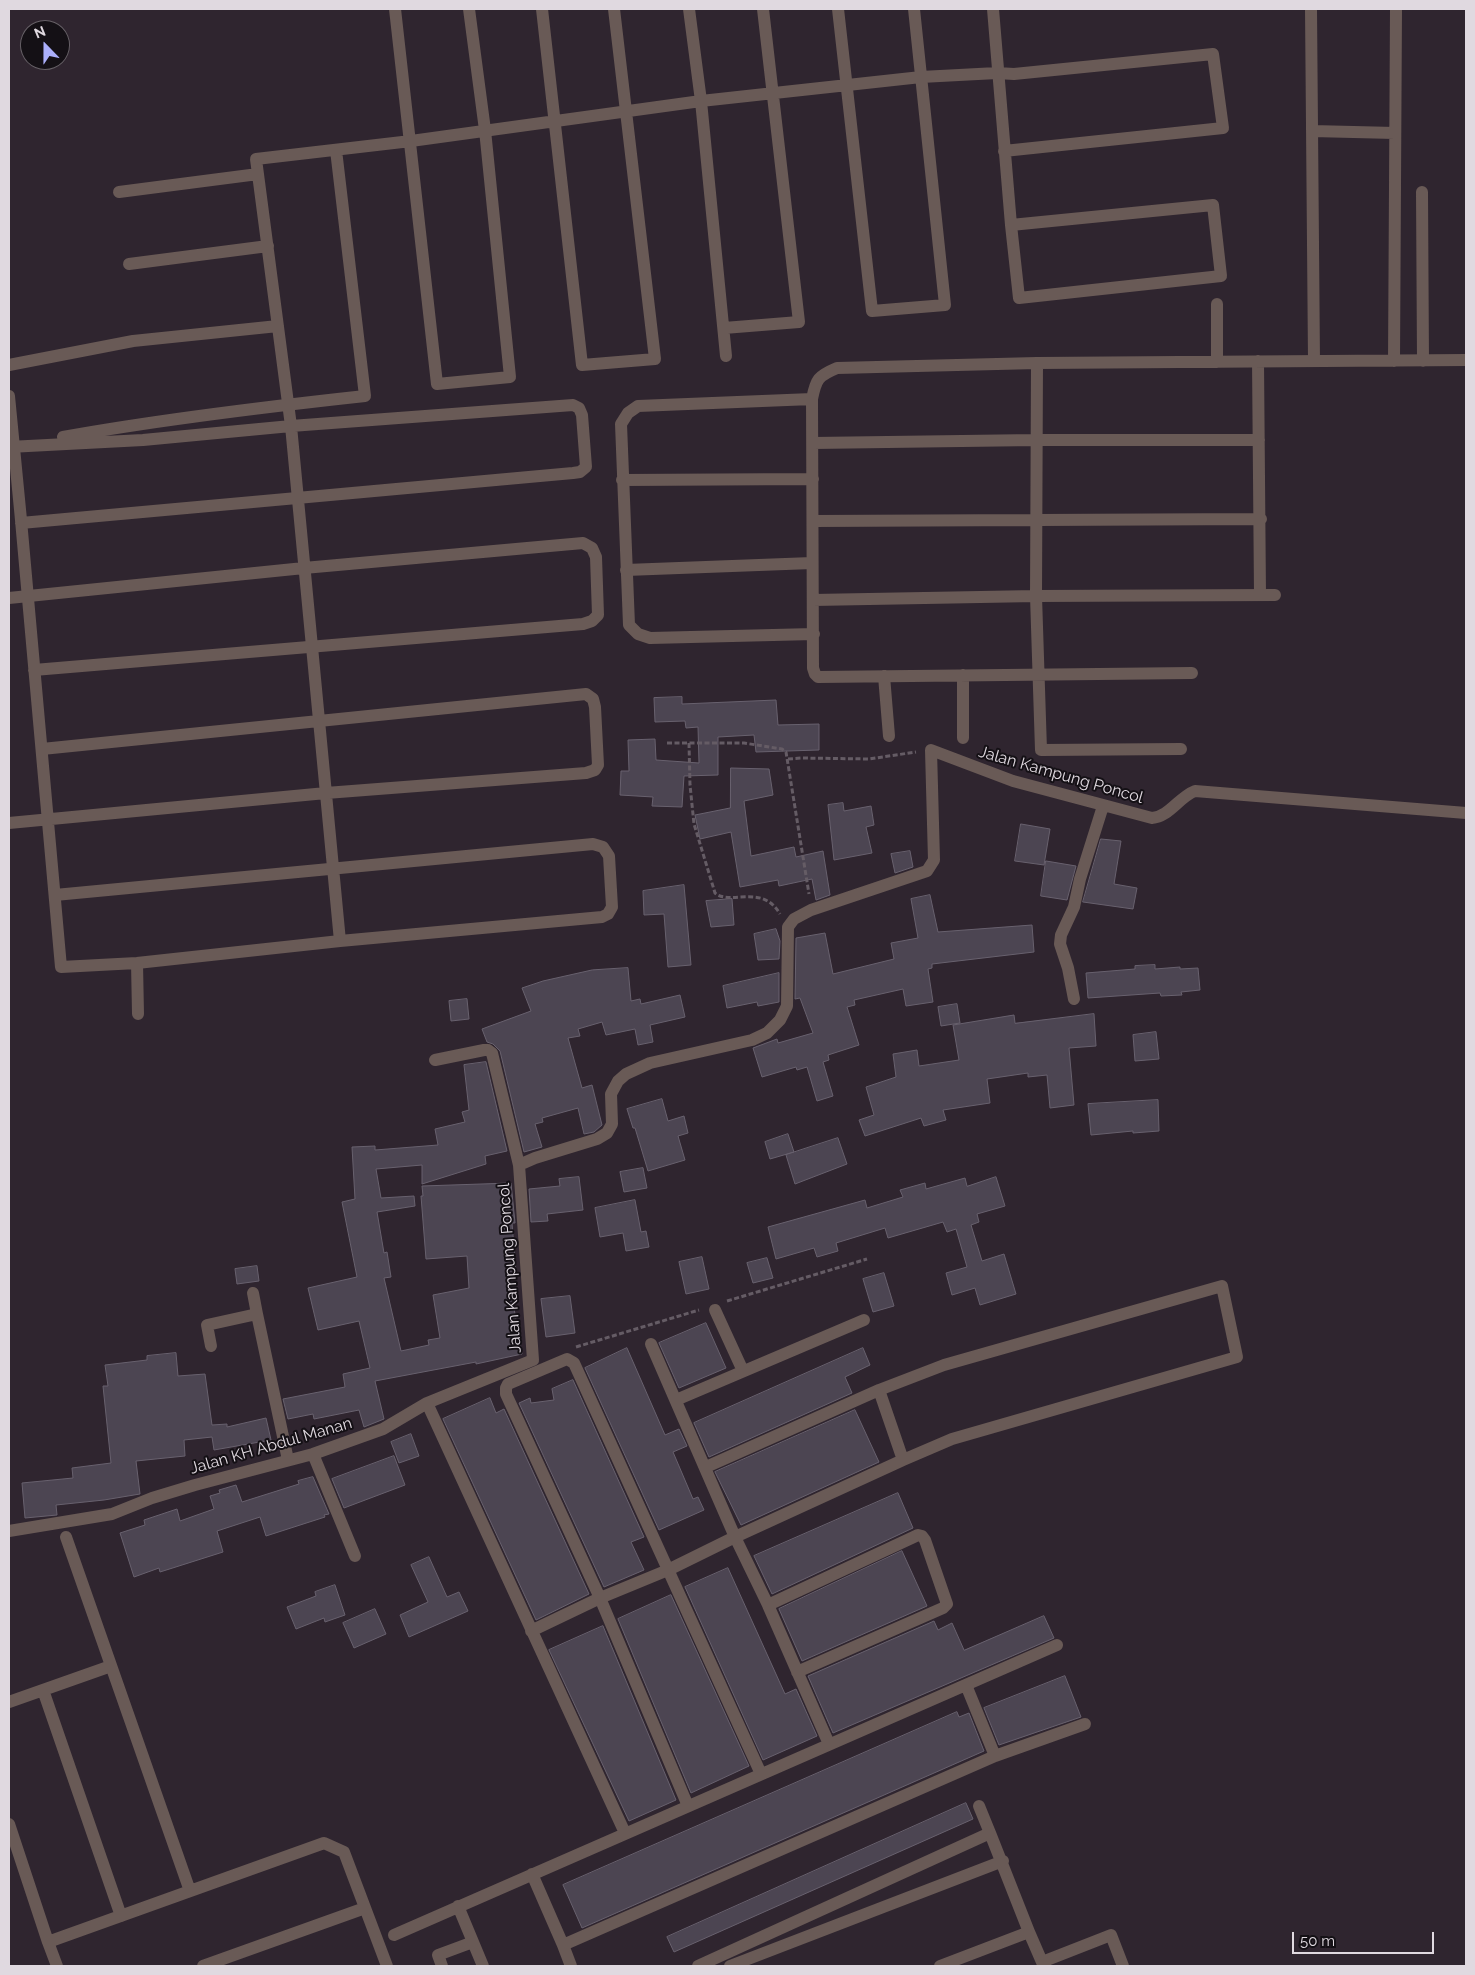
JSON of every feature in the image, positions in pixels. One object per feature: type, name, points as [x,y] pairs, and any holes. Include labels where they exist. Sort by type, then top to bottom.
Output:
[{"type":"street","points":[[395,9],[437,384],[510,378],[485,130],[469,9]]},
{"type":"street","points":[[542,9],[582,365],[655,359],[614,9]]},
{"type":"street","points":[[689,9],[726,356]]},
{"type":"street","points":[[724,328],[799,322],[763,9]]},
{"type":"street","points":[[838,9],[872,311],[945,305],[914,9]]},
{"type":"street","points":[[993,9],[1004,151],[1011,225],[1019,298],[1221,276],[1213,205],[1011,225]]},
{"type":"street","points":[[1312,9],[1314,361]]},
{"type":"street","points":[[1394,361],[1396,9]]},
{"type":"street","points":[[340,941],[291,426],[256,159],[411,141],[700,101],[921,77],[997,73],[1014,74],[1213,54],[1223,128],[1004,151]]},
{"type":"street","points":[[1312,131],[1395,133]]},
{"type":"street","points":[[11,446],[141,423],[365,396],[336,150]]},
{"type":"street","points":[[119,192],[258,174]]},
{"type":"street","points":[[1422,192],[1423,361]]},
{"type":"street","points":[[129,264],[268,246]]},
{"type":"street","points":[[1217,304],[1217,362]]},
{"type":"street","points":[[9,365],[133,341],[278,326]]},
{"type":"street","points":[[1192,673],[818,677],[815,674],[814,668],[812,563],[814,479],[812,399],[815,382],[822,374],[836,368],[1037,363],[1466,360]]},
{"type":"street","points":[[1258,361],[1261,519],[1260,595]]},
{"type":"street","points":[[1037,363],[1038,519],[1036,596],[1040,750],[1181,749]]},
{"type":"street","points":[[9,396],[11,446],[21,523],[34,670],[42,749],[48,820],[55,895],[62,967],[136,962],[602,917],[608,914],[612,907],[609,856],[603,847],[593,844],[55,895]]},
{"type":"street","points":[[812,399],[638,406],[628,413],[621,424],[629,624],[638,634],[650,638],[814,634]]},
{"type":"street","points":[[11,446],[143,440],[291,426],[573,405],[579,408],[582,415],[586,467],[580,472],[21,523]]},
{"type":"street","points":[[813,443],[1259,440]]},
{"type":"street","points":[[622,480],[814,479]]},
{"type":"street","points":[[813,521],[1261,519]]},
{"type":"street","points":[[9,598],[304,568],[583,543],[592,548],[596,557],[598,615],[592,621],[583,624],[34,670]]},
{"type":"street","points":[[626,570],[812,563]]},
{"type":"street","points":[[813,600],[1036,596],[1275,595]]},
{"type":"street","points":[[963,675],[963,738]]},
{"type":"street","points":[[884,676],[889,736]]},
{"type":"street","points":[[9,823],[326,794],[586,773],[595,770],[598,765],[595,707],[593,699],[586,694],[42,749]]},
{"type":"street","points":[[788,927],[794,919],[811,910],[927,871],[931,867],[934,860],[931,750]]},
{"type":"street","name":"Jalan Kampung Poncol","points":[[931,750],[974,768],[1013,781],[1103,806],[1157,818],[1163,816],[1185,796],[1194,791],[1466,812]]},
{"type":"street","points":[[1074,999],[1068,968],[1060,944],[1061,935],[1074,907],[1080,879],[1103,806]]},
{"type":"street","name":"Jalan Kampung Poncol","points":[[533,1360],[518,1165],[607,1133],[612,1124],[611,1094],[618,1081],[626,1074],[650,1063],[752,1040],[767,1033],[780,1020],[787,1006],[788,927]]},
{"type":"street","points":[[136,962],[138,1014]]},
{"type":"street","points":[[435,1060],[484,1050],[492,1053],[518,1165]]},
{"type":"street","points":[[531,1631],[952,1439],[1237,1357],[1222,1286],[944,1365],[879,1390],[706,1467]]},
{"type":"street","points":[[253,1293],[288,1460]]},
{"type":"street","points":[[715,1310],[743,1371]]},
{"type":"street","points":[[211,1346],[207,1325],[257,1314]]},
{"type":"street","points":[[676,1400],[864,1320]]},
{"type":"street","points":[[651,1344],[735,1537],[768,1605],[829,1744]]},
{"type":"street","points":[[688,1806],[600,1598],[506,1394],[508,1384],[567,1359],[574,1363],[761,1774]]},
{"type":"street","name":"Jalan KH Abdul Manan","points":[[9,1531],[112,1514],[169,1493],[313,1454],[382,1429],[427,1403],[533,1360]]},
{"type":"street","points":[[879,1390],[903,1460]]},
{"type":"street","points":[[427,1403],[625,1833]]},
{"type":"street","points":[[313,1454],[355,1556]]},
{"type":"street","points":[[768,1605],[918,1535],[922,1536],[925,1540],[947,1604],[943,1608],[797,1672]]},
{"type":"street","points":[[66,1537],[190,1891]]},
{"type":"street","points":[[394,1935],[1057,1645]]},
{"type":"street","points":[[9,1702],[112,1666]]},
{"type":"street","points":[[966,1684],[995,1756]]},
{"type":"street","points":[[43,1690],[121,1916]]},
{"type":"street","points":[[563,1945],[995,1756],[1085,1724]]},
{"type":"street","points":[[979,1806],[1003,1861],[1043,1964],[1111,1935],[1123,1966]]},
{"type":"street","points":[[9,1824],[57,1966]]},
{"type":"street","points":[[698,1966],[990,1833]]},
{"type":"street","points":[[48,1942],[324,1843],[344,1852],[387,1966]]},
{"type":"street","points":[[730,1966],[1003,1861]]},
{"type":"street","points":[[532,1874],[563,1945],[570,1966]]},
{"type":"street","points":[[458,1906],[484,1966]]},
{"type":"street","points":[[203,1966],[365,1908]]},
{"type":"street","points":[[940,1966],[1029,1932]]},
{"type":"street","points":[[442,1966],[438,1955],[473,1942]]},
{"type":"path","points":[[668,743],[744,743],[782,749],[786,752],[811,910]]},
{"type":"path","points":[[689,743],[690,785],[694,824],[715,893],[721,896],[755,897],[770,901],[788,927]]},
{"type":"path","points":[[788,759],[869,759],[931,750]]},
{"type":"building","points":[[682,697],[682,704],[776,700],[778,725],[819,724],[819,750],[756,752],[754,735],[718,737],[718,775],[684,776],[682,807],[652,806],[653,797],[620,795],[621,771],[629,771],[628,740],[655,739],[656,760],[699,763],[698,727],[686,728],[685,721],[655,722],[654,698]]},
{"type":"building","points":[[731,768],[769,769],[773,795],[744,801],[751,856],[794,847],[796,857],[823,851],[830,895],[816,900],[812,879],[779,886],[778,880],[740,887],[731,832],[700,839],[695,815],[730,808]]},
{"type":"building","points":[[843,803],[844,811],[871,806],[874,825],[866,827],[872,853],[834,860],[828,805]]},
{"type":"building","points":[[1021,824],[1050,829],[1044,865],[1015,861]]},
{"type":"building","points":[[1101,839],[1121,841],[1114,884],[1137,888],[1133,909],[1083,902]]},
{"type":"building","points":[[910,851],[913,867],[895,873],[891,854]]},
{"type":"building","points":[[1046,861],[1076,866],[1067,900],[1041,896]]},
{"type":"building","points":[[684,885],[691,965],[668,967],[664,914],[644,915],[643,891]]},
{"type":"building","points":[[930,895],[938,932],[1032,925],[1034,952],[932,964],[932,968],[928,969],[933,1002],[906,1006],[903,989],[854,1000],[855,1005],[847,1007],[859,1045],[828,1055],[829,1060],[823,1062],[833,1096],[817,1101],[807,1067],[797,1070],[796,1067],[762,1077],[753,1048],[777,1039],[778,1043],[813,1033],[800,998],[795,999],[796,938],[825,933],[833,974],[894,959],[891,943],[918,938],[911,899]]},
{"type":"building","points":[[732,899],[734,925],[711,927],[706,901]]},
{"type":"building","points":[[776,929],[780,941],[779,959],[758,960],[754,934]]},
{"type":"building","points":[[1155,965],[1155,969],[1198,968],[1200,990],[1181,992],[1182,995],[1161,996],[1160,993],[1088,998],[1086,973],[1135,969],[1135,966]]},
{"type":"building","points":[[628,968],[631,1001],[640,999],[641,1004],[680,995],[685,1017],[650,1025],[653,1042],[638,1045],[635,1029],[606,1035],[602,1022],[578,1029],[580,1036],[568,1038],[582,1088],[592,1085],[602,1125],[594,1132],[584,1134],[578,1108],[542,1118],[543,1122],[535,1124],[542,1147],[524,1152],[500,1051],[493,1044],[487,1042],[482,1029],[531,1011],[522,988],[543,981],[592,970]]},
{"type":"building","points":[[779,973],[779,1002],[758,1006],[757,1002],[727,1008],[723,986]]},
{"type":"building","points":[[467,999],[469,1019],[451,1021],[449,1001]]},
{"type":"building","points":[[957,1004],[960,1023],[941,1026],[938,1007]]},
{"type":"building","points":[[1094,1014],[1096,1046],[1069,1048],[1074,1105],[1050,1108],[1047,1075],[1028,1077],[1028,1073],[987,1079],[990,1103],[943,1110],[946,1120],[924,1126],[921,1118],[865,1136],[859,1120],[874,1115],[866,1087],[896,1077],[893,1054],[917,1050],[919,1066],[959,1060],[953,1025],[1014,1015],[1015,1023]]},
{"type":"building","points":[[1156,1032],[1159,1059],[1135,1061],[1133,1035]]},
{"type":"building","points":[[486,1062],[507,1151],[485,1156],[486,1164],[422,1184],[422,1165],[376,1169],[381,1198],[414,1196],[415,1206],[377,1212],[384,1253],[387,1252],[391,1277],[384,1278],[401,1351],[429,1345],[428,1340],[440,1338],[433,1295],[469,1288],[467,1256],[426,1259],[421,1196],[423,1196],[422,1186],[511,1183],[515,1223],[512,1223],[516,1273],[508,1274],[522,1354],[476,1364],[476,1362],[375,1381],[384,1419],[364,1427],[359,1410],[314,1419],[313,1414],[288,1419],[283,1399],[345,1387],[343,1374],[370,1368],[359,1321],[318,1330],[308,1288],[357,1277],[342,1202],[355,1199],[352,1147],[375,1146],[375,1150],[438,1145],[435,1129],[465,1122],[462,1112],[469,1110],[464,1065]]},
{"type":"building","points":[[662,1099],[668,1121],[684,1116],[688,1133],[678,1136],[685,1160],[648,1171],[627,1109]]},
{"type":"building","points":[[1158,1100],[1159,1131],[1133,1133],[1133,1131],[1091,1135],[1088,1104]]},
{"type":"building","points":[[788,1134],[794,1152],[770,1159],[765,1142]]},
{"type":"building","points":[[838,1138],[847,1164],[795,1184],[786,1155]]},
{"type":"building","points":[[643,1168],[647,1188],[624,1192],[620,1172]]},
{"type":"building","points":[[579,1177],[583,1210],[547,1214],[548,1221],[531,1222],[529,1189],[560,1186],[559,1179]]},
{"type":"building","points":[[996,1177],[1005,1206],[977,1214],[979,1222],[971,1225],[982,1261],[1004,1254],[1016,1294],[980,1305],[975,1288],[952,1295],[946,1273],[967,1267],[956,1229],[947,1232],[943,1222],[888,1238],[885,1228],[836,1243],[838,1251],[817,1257],[814,1248],[776,1259],[768,1227],[865,1200],[867,1208],[903,1197],[900,1190],[925,1183],[926,1189],[965,1178],[967,1186]]},
{"type":"building","points":[[635,1200],[641,1232],[646,1231],[649,1247],[626,1251],[623,1233],[600,1237],[595,1208]]},
{"type":"building","points":[[702,1257],[709,1289],[686,1294],[679,1262]]},
{"type":"building","points":[[767,1258],[773,1278],[753,1283],[747,1263]]},
{"type":"building","points":[[257,1266],[259,1281],[237,1284],[235,1269]]},
{"type":"building","points":[[884,1273],[894,1306],[873,1312],[863,1279]]},
{"type":"building","points":[[570,1296],[575,1333],[546,1337],[541,1299]]},
{"type":"building","points":[[706,1323],[726,1368],[679,1388],[659,1343]]},
{"type":"building","points":[[627,1348],[665,1435],[679,1429],[687,1446],[673,1452],[693,1499],[698,1497],[704,1510],[659,1530],[585,1368]]},
{"type":"building","points":[[863,1348],[870,1365],[845,1377],[852,1393],[709,1457],[694,1423]]},
{"type":"building","points":[[176,1353],[178,1376],[205,1374],[212,1425],[227,1424],[227,1427],[266,1418],[271,1440],[214,1450],[212,1437],[184,1440],[185,1456],[136,1461],[140,1494],[56,1505],[57,1515],[25,1518],[22,1483],[73,1478],[72,1468],[111,1463],[103,1386],[108,1386],[105,1365],[147,1360],[147,1356]]},
{"type":"building","points":[[573,1380],[644,1537],[631,1542],[644,1570],[604,1587],[519,1403],[530,1398],[531,1403],[554,1400],[552,1389]]},
{"type":"building","points":[[490,1398],[496,1413],[504,1409],[589,1594],[536,1620],[443,1419]]},
{"type":"building","points":[[855,1410],[879,1462],[741,1525],[715,1472]]},
{"type":"building","points":[[411,1434],[419,1456],[399,1463],[391,1442]]},
{"type":"building","points":[[394,1456],[405,1485],[344,1508],[332,1479]]},
{"type":"building","points":[[313,1477],[329,1514],[324,1515],[325,1517],[266,1536],[260,1517],[217,1531],[223,1552],[160,1572],[159,1568],[134,1577],[120,1533],[145,1525],[144,1520],[177,1509],[180,1521],[214,1509],[210,1496],[220,1493],[219,1490],[236,1485],[242,1502],[299,1484],[298,1481]]},
{"type":"building","points":[[898,1493],[913,1528],[772,1594],[754,1556]]},
{"type":"building","points":[[902,1551],[927,1606],[802,1661],[779,1609]]},
{"type":"building","points":[[429,1557],[447,1597],[459,1592],[468,1611],[409,1637],[400,1615],[428,1602],[411,1565]]},
{"type":"building","points":[[728,1568],[785,1694],[796,1689],[817,1736],[763,1760],[685,1587]]},
{"type":"building","points":[[335,1585],[345,1615],[325,1622],[324,1618],[296,1629],[287,1607],[316,1596],[315,1592]]},
{"type":"building","points":[[671,1595],[749,1766],[691,1793],[618,1619]]},
{"type":"building","points":[[375,1609],[386,1634],[354,1648],[343,1623]]},
{"type":"building","points":[[1044,1616],[1054,1638],[833,1733],[808,1676],[934,1621],[938,1630],[952,1623],[964,1650]]},
{"type":"building","points":[[603,1626],[676,1800],[629,1821],[549,1650]]},
{"type":"building","points":[[1065,1676],[1081,1717],[999,1745],[984,1708]]},
{"type":"building","points":[[957,1712],[959,1717],[969,1713],[984,1751],[582,1928],[563,1885]]},
{"type":"building","points":[[966,1803],[973,1819],[674,1952],[667,1937]]}]
